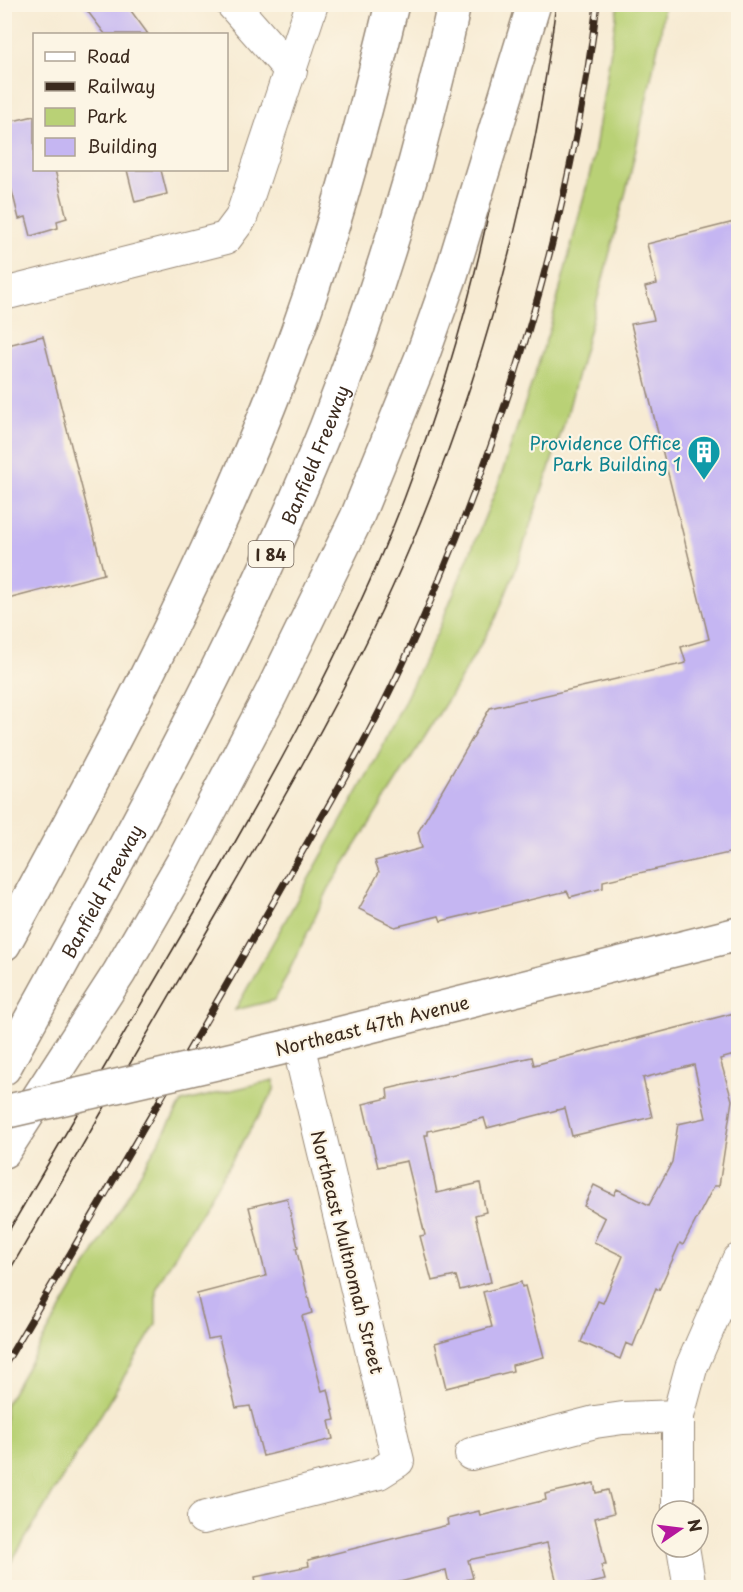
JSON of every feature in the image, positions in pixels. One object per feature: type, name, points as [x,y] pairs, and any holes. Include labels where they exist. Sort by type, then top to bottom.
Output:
[{"type":"main road","points":[[4,944],[138,692],[219,524],[269,406],[306,309],[339,207],[368,106],[392,4]]},
{"type":"main road","name":"Banfield Freeway","points":[[4,1068],[92,909],[192,719],[279,538],[326,429],[363,330],[397,225],[426,122],[454,4]]},
{"type":"main road","points":[[4,1151],[118,973],[189,852],[271,694],[357,517],[423,354],[451,275],[534,4]]},
{"type":"main road","name":"Northeast 47th Avenue","points":[[4,1112],[292,1045],[738,934]]},
{"type":"street","points":[[232,4],[291,71]]},
{"type":"street","points":[[4,294],[226,238],[241,218],[312,4]]},
{"type":"street","name":"Northeast Multnomah Street","points":[[203,1518],[379,1473],[398,1461],[292,1045]]},
{"type":"street","points":[[678,1499],[678,1416],[691,1368],[738,1260]]},
{"type":"street","points":[[471,1454],[595,1422],[623,1418],[678,1416]]},
{"type":"street","points":[[685,1559],[690,1587]]},
{"type":"green space","points":[[618,5],[664,5],[661,32],[630,176],[567,415],[516,568],[496,618],[457,685],[329,888],[275,1000],[235,1010],[380,752],[438,631],[498,485],[550,328],[593,161]]},
{"type":"green space","points":[[274,1080],[274,1090],[156,1287],[156,1324],[5,1572],[5,1405],[182,1102]]},
{"type":"building","points":[[82,4],[126,4],[147,33],[104,33]]},
{"type":"building","points":[[33,116],[33,171],[55,171],[67,218],[57,221],[58,228],[31,236],[26,217],[19,219],[8,175],[4,176],[4,123]]},
{"type":"building","points":[[127,171],[161,171],[167,194],[135,202]]},
{"type":"building","name":"Providence Office Park Building 1","points":[[738,221],[738,851],[603,881],[603,888],[570,897],[567,891],[441,921],[439,916],[395,927],[359,909],[379,872],[375,861],[422,848],[418,832],[490,708],[686,663],[681,647],[709,639],[631,324],[654,320],[645,287],[657,284],[647,244]]},
{"type":"building","points":[[43,336],[104,574],[4,600],[4,346]]},
{"type":"building","points":[[738,1012],[738,1054],[720,1059],[732,1100],[719,1186],[714,1186],[683,1245],[680,1243],[659,1290],[656,1288],[633,1346],[626,1343],[620,1359],[581,1342],[598,1301],[603,1303],[623,1256],[594,1242],[605,1218],[584,1206],[594,1185],[614,1195],[617,1189],[649,1205],[672,1162],[678,1124],[706,1118],[694,1065],[643,1078],[652,1117],[572,1136],[565,1108],[487,1128],[484,1118],[428,1131],[428,1135],[425,1135],[437,1193],[480,1183],[486,1212],[475,1215],[491,1282],[460,1290],[456,1276],[432,1281],[420,1236],[425,1235],[407,1161],[378,1167],[363,1104],[388,1098],[387,1089],[532,1057],[534,1065]]},
{"type":"building","points":[[287,1198],[298,1247],[296,1248],[312,1313],[302,1316],[322,1391],[328,1389],[335,1420],[329,1421],[333,1439],[263,1456],[250,1406],[236,1408],[219,1337],[208,1339],[197,1294],[266,1276],[249,1207]]},
{"type":"building","points":[[521,1282],[522,1287],[525,1286],[544,1357],[512,1365],[513,1371],[446,1388],[435,1343],[492,1327],[483,1292]]},
{"type":"building","points":[[594,1483],[596,1493],[608,1490],[614,1513],[595,1518],[606,1565],[601,1565],[605,1580],[575,1587],[558,1587],[547,1543],[468,1560],[473,1578],[449,1584],[446,1570],[381,1587],[257,1587],[255,1577],[309,1566],[308,1560],[448,1525],[447,1519],[479,1511],[480,1516],[546,1500],[545,1494]]},
{"type":"tram line","points":[[4,1239],[273,775],[329,667],[381,556],[426,439],[479,255],[505,130],[523,4]]},
{"type":"tram line","points":[[4,1280],[299,771],[346,683],[410,547],[460,415],[502,281],[534,143],[556,4]]},
{"type":"railway","points":[[4,1366],[338,790],[405,659],[439,581],[500,421],[549,256],[585,89],[597,4]]},
{"type":"place","name":"Providence Office Park Building 1","points":[[704,481]]}]
